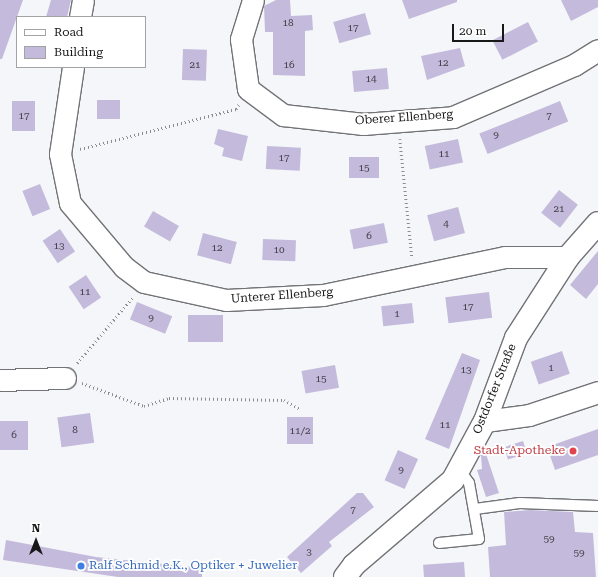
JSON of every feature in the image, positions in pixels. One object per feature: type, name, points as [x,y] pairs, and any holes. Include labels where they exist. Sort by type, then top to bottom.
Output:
[{"type":"street","points":[[80,16],[83,0]]},
{"type":"street","points":[[248,89],[241,39],[253,0]]},
{"type":"street","name":"Oberer Ellenberg","points":[[248,89],[283,116],[363,124],[452,117],[574,65],[598,50]]},
{"type":"street","name":"Unterer Ellenberg","points":[[73,68],[60,154],[70,203],[124,267],[144,282],[226,300],[323,295],[505,257],[568,257]]},
{"type":"street","name":"Ostdorfer Straße","points":[[345,577],[354,565],[452,480],[485,421],[516,338],[568,257],[598,223]]},
{"type":"street","points":[[0,380],[65,378]]},
{"type":"street","points":[[485,421],[529,415],[598,392]]},
{"type":"lane","points":[[439,543],[479,538],[475,509],[469,483],[458,469]]},
{"type":"lane","points":[[475,509],[520,503],[598,506]]},
{"type":"path","points":[[60,154],[236,109],[248,89]]},
{"type":"path","points":[[399,121],[414,276]]},
{"type":"path","points":[[126,306],[65,378],[144,406],[170,398],[284,400],[300,409]]},
{"type":"building","points":[[0,0],[23,0],[16,16],[2,59],[0,59]]},
{"type":"building","points":[[51,0],[71,0],[67,16],[46,16]]},
{"type":"building","points":[[276,0],[290,0],[291,16],[312,15],[313,30],[305,31],[305,76],[273,75],[273,32],[265,32],[264,6]]},
{"type":"building","points":[[402,0],[457,0],[457,2],[409,19]]},
{"type":"building","points":[[561,0],[598,0],[598,7],[571,21]]},
{"type":"building","points":[[365,13],[371,34],[339,43],[333,22]]},
{"type":"building","points":[[528,22],[538,42],[502,60],[492,40]]},
{"type":"building","points":[[460,48],[465,66],[427,80],[421,56]]},
{"type":"building","points":[[183,49],[207,50],[206,81],[182,80]]},
{"type":"building","points":[[387,68],[389,89],[354,92],[352,71]]},
{"type":"building","points":[[97,100],[120,100],[120,119],[97,119]]},
{"type":"building","points":[[12,101],[35,101],[35,131],[12,131]]},
{"type":"building","points":[[560,101],[568,121],[488,154],[479,134]]},
{"type":"building","points":[[218,129],[248,136],[242,161],[222,156],[224,148],[214,144]]},
{"type":"building","points":[[458,139],[463,162],[430,170],[425,146]]},
{"type":"building","points":[[267,146],[301,148],[300,171],[266,169]]},
{"type":"building","points":[[349,157],[379,157],[379,178],[349,178]]},
{"type":"building","points":[[40,184],[50,209],[32,216],[22,191]]},
{"type":"building","points":[[559,190],[578,205],[560,228],[541,213]]},
{"type":"building","points":[[458,207],[465,233],[434,241],[427,215]]},
{"type":"building","points":[[153,211],[179,226],[170,242],[144,227]]},
{"type":"building","points":[[384,223],[388,243],[353,249],[350,230]]},
{"type":"building","points":[[60,229],[75,251],[58,263],[43,241]]},
{"type":"building","points":[[203,233],[237,242],[231,264],[197,255]]},
{"type":"building","points":[[263,239],[296,240],[295,261],[262,260]]},
{"type":"building","points":[[598,251],[598,284],[586,299],[570,285]]},
{"type":"building","points":[[86,275],[101,297],[84,309],[69,287]]},
{"type":"building","points":[[489,292],[492,318],[448,323],[445,297]]},
{"type":"building","points":[[137,302],[172,316],[165,334],[130,320]]},
{"type":"building","points":[[412,303],[414,323],[383,326],[381,306]]},
{"type":"building","points":[[188,315],[223,315],[223,342],[188,342]]},
{"type":"building","points":[[562,351],[570,374],[539,384],[531,362]]},
{"type":"building","points":[[462,353],[480,360],[449,449],[425,439]]},
{"type":"building","points":[[335,365],[339,388],[306,394],[302,371]]},
{"type":"building","points":[[90,413],[94,443],[61,447],[57,418]]},
{"type":"building","points":[[287,417],[313,417],[313,444],[287,444]]},
{"type":"building","points":[[0,421],[28,421],[28,450],[0,450]]},
{"type":"building","name":"Stadt-Apotheke","points":[[598,429],[598,455],[555,470],[547,447]]},
{"type":"building","points":[[523,441],[527,453],[508,460],[504,447]]},
{"type":"building","points":[[398,450],[418,459],[405,489],[385,480]]},
{"type":"building","points":[[486,454],[499,493],[486,497],[477,470],[482,469],[481,455]]},
{"type":"building","points":[[357,493],[363,493],[374,507],[329,542],[332,546],[301,573],[287,557]]},
{"type":"building","points":[[530,510],[573,512],[575,532],[593,533],[596,577],[490,577],[488,547],[506,545],[504,512]]},
{"type":"building","points":[[6,540],[96,557],[202,568],[202,577],[118,577],[3,560]]},
{"type":"building","points":[[464,562],[465,577],[424,577],[423,565]]},
{"type":"place","name":"Stadt-Apotheke","points":[[573,451]]},
{"type":"place","name":"Ralf Schmid e.K., Optiker + Juwelier","points":[[81,566]]}]
